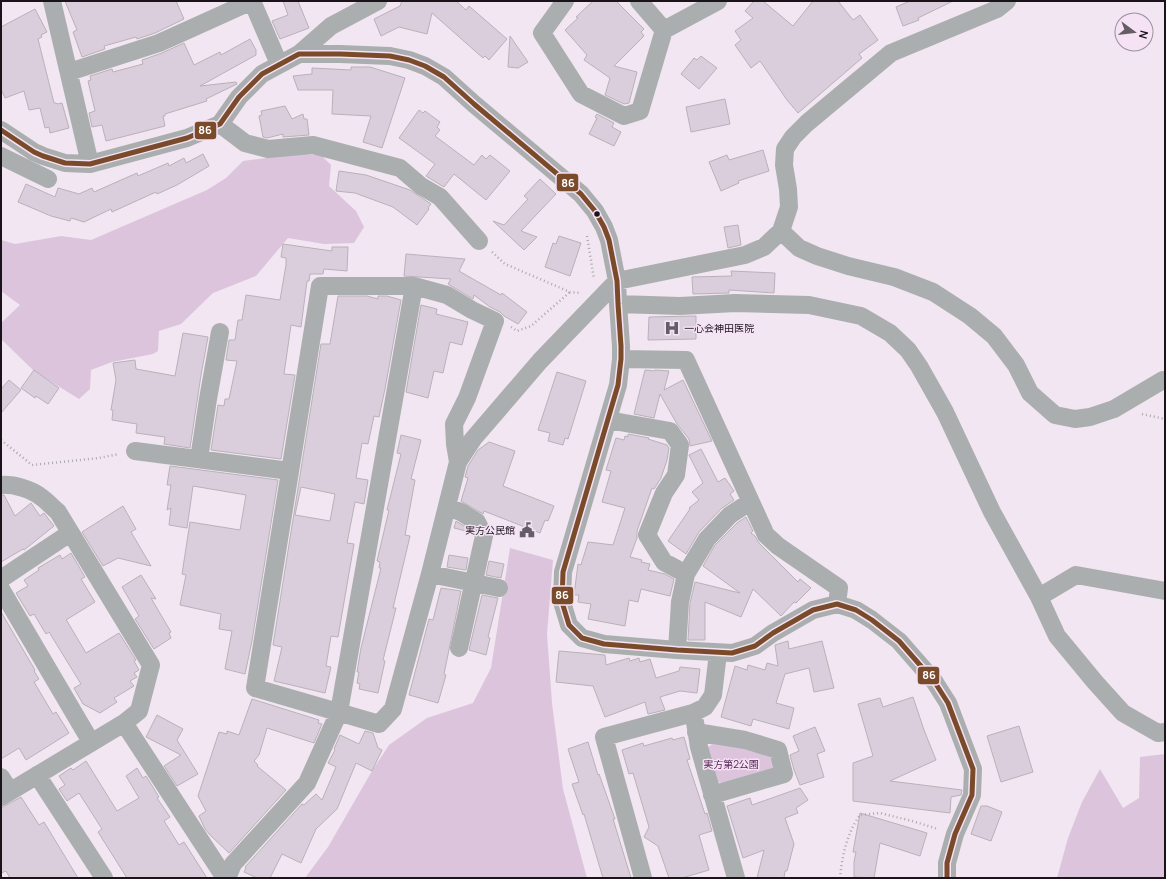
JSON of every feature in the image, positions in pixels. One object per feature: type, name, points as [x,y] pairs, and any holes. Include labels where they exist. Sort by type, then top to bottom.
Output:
[{"type":"street","points":[[52,1],[90,164]]},
{"type":"street","points":[[68,72],[160,43],[252,1],[279,64]]},
{"type":"street","points":[[1,130],[34,152],[65,163],[90,164],[187,138],[220,124],[240,97],[262,74],[299,54],[331,26],[378,1]]},
{"type":"street","points":[[565,1],[542,33],[581,94],[624,116],[640,110],[664,30],[718,1]]},
{"type":"street","points":[[639,1],[664,30]]},
{"type":"street","points":[[458,462],[454,424],[467,398],[495,321],[472,310],[447,295],[414,286],[320,286],[255,688],[379,724],[393,709],[430,574],[458,462],[473,439],[540,361],[617,281],[745,255],[764,247],[781,231],[789,207],[784,165],[785,149],[793,137],[807,123],[891,53],[997,9],[1007,1]]},
{"type":"street","points":[[299,54],[390,56],[409,60],[426,66],[444,77],[581,194],[595,211],[604,227],[609,240],[617,281],[621,359],[618,385],[563,572],[562,602],[570,625],[582,638],[604,644],[732,653],[755,646],[773,633],[812,610],[837,604],[856,610],[872,620],[899,642],[934,681],[948,703],[973,769],[972,795],[955,834],[947,862],[947,878]]},
{"type":"street","points":[[220,124],[245,143],[268,149],[313,144],[400,168],[422,186],[440,197],[479,241]]},
{"type":"street","points":[[1,156],[48,179]]},
{"type":"street","points":[[781,231],[799,248],[817,256],[848,266],[894,277],[933,292],[970,316],[994,336],[1016,366],[1030,393],[1055,415],[1075,419],[1090,417],[1114,409],[1165,380]]},
{"type":"street","points":[[226,878],[233,864],[307,783],[339,712],[414,286]]},
{"type":"street","points":[[618,304],[680,306],[735,303],[809,305],[861,316],[890,333],[908,350],[945,412],[992,512],[1039,597],[1057,636],[1123,713],[1158,733],[1165,732]]},
{"type":"street","points":[[199,459],[220,332]]},
{"type":"street","points":[[621,359],[686,360],[766,535],[778,546],[839,588],[837,604]]},
{"type":"street","points":[[608,420],[670,431],[680,446],[676,475],[664,493],[647,535],[664,562],[686,574]]},
{"type":"street","points":[[135,451],[290,471]]},
{"type":"street","points":[[1,485],[24,489],[40,496],[58,512],[151,665],[139,711],[124,723],[37,775],[4,788]]},
{"type":"street","points":[[677,650],[680,602],[686,574],[707,539],[730,515],[750,502]]},
{"type":"street","points":[[447,507],[461,512],[477,522],[484,536],[459,648]]},
{"type":"street","points":[[1,579],[70,534]]},
{"type":"street","points":[[430,574],[499,588]]},
{"type":"street","points":[[1039,597],[1076,575],[1165,591]]},
{"type":"street","points":[[1,588],[91,742]]},
{"type":"street","points":[[643,878],[604,737],[693,713],[705,707],[713,695],[718,653]]},
{"type":"street","points":[[693,713],[699,747],[736,878]]},
{"type":"street","points":[[124,723],[226,878]]},
{"type":"street","points":[[696,732],[745,740],[778,750],[784,774],[712,795]]},
{"type":"street","points":[[37,775],[104,878]]},
{"type":"path","points":[[586,231],[595,280],[593,285]]},
{"type":"path","points":[[479,241],[505,264],[570,292],[582,294],[585,292]]},
{"type":"path","points":[[495,321],[504,322],[517,332],[531,326],[570,292]]},
{"type":"path","points":[[1,440],[32,465],[99,458],[135,451]]},
{"type":"path","points":[[840,878],[842,856],[853,824],[860,815],[880,813],[912,820],[955,834]]},
{"type":"green space","points":[[298,154],[321,155],[331,165],[329,186],[356,211],[364,227],[354,243],[324,244],[288,238],[256,276],[213,293],[181,324],[159,331],[158,351],[153,354],[112,362],[91,370],[90,389],[79,399],[34,371],[1,339],[1,323],[20,305],[1,291],[1,240],[15,244],[61,236],[91,240],[207,190],[226,178],[243,161]]},
{"type":"green space","points":[[510,548],[553,560],[547,634],[552,703],[563,789],[587,878],[305,878],[328,847],[372,771],[389,745],[427,718],[473,703],[491,668]]},
{"type":"green space","name":"実方第2公園","points":[[716,741],[772,756],[775,765],[771,772],[725,784],[717,782],[706,749]]},
{"type":"green space","points":[[1165,754],[1165,878],[1057,878],[1068,838],[1082,802],[1100,769],[1123,808],[1139,798],[1140,757]]},
{"type":"building","points":[[65,1],[176,1],[184,19],[155,33],[137,39],[136,37],[104,46],[105,49],[82,57],[73,32],[77,30]]},
{"type":"building","points":[[283,1],[298,1],[309,28],[280,39],[272,21],[288,15]]},
{"type":"building","points":[[402,1],[456,1],[466,10],[469,6],[507,39],[489,60],[485,56],[483,58],[432,13],[427,34],[399,27],[381,36],[374,19],[400,6]]},
{"type":"building","points":[[593,1],[616,1],[644,29],[641,32],[644,36],[614,66],[637,72],[629,103],[624,104],[605,95],[610,78],[584,60],[587,55],[565,30]]},
{"type":"building","points":[[754,1],[763,1],[793,26],[813,1],[838,1],[853,20],[860,15],[878,40],[859,54],[862,58],[798,113],[787,100],[760,61],[751,68],[735,45],[741,40],[735,31],[753,18],[745,11]]},
{"type":"building","points":[[910,1],[953,1],[918,18],[919,20],[903,26],[896,7]]},
{"type":"building","points":[[35,9],[47,32],[41,35],[42,37],[38,39],[54,103],[62,103],[69,128],[50,133],[49,127],[45,128],[40,108],[29,110],[24,91],[5,98],[1,89],[1,27]]},
{"type":"building","points":[[510,36],[528,62],[518,68],[508,67]]},
{"type":"building","points":[[250,39],[256,50],[256,55],[200,86],[236,82],[237,84],[206,99],[207,101],[165,114],[165,116],[163,116],[165,126],[106,141],[102,125],[92,127],[89,113],[95,111],[88,81],[91,80],[90,76],[112,69],[113,72],[143,64],[142,60],[184,43],[194,65],[220,52],[221,55]]},
{"type":"building","points":[[701,56],[717,68],[699,89],[681,74],[694,58],[697,60]]},
{"type":"building","points":[[351,67],[370,67],[405,78],[382,148],[363,142],[371,116],[332,114],[333,90],[298,90],[293,76],[312,74],[312,68],[351,70]]},
{"type":"building","points":[[725,99],[730,124],[691,132],[686,107]]},
{"type":"building","points":[[285,106],[292,119],[303,114],[304,119],[307,119],[309,135],[283,137],[283,134],[267,138],[263,137],[259,116],[262,115],[261,111]]},
{"type":"building","points":[[419,110],[423,113],[425,111],[440,122],[437,127],[440,130],[435,136],[474,165],[482,155],[486,159],[490,155],[510,171],[486,200],[454,174],[444,187],[426,176],[435,164],[399,138]]},
{"type":"building","points":[[597,114],[614,123],[612,127],[621,132],[614,146],[589,134],[597,118],[595,117]]},
{"type":"building","points":[[763,150],[769,171],[738,181],[739,183],[721,191],[709,162],[727,155],[729,160]]},
{"type":"building","points":[[203,154],[209,166],[177,185],[157,194],[156,192],[112,212],[111,209],[84,222],[71,218],[70,221],[51,216],[18,202],[26,184],[55,197],[58,188],[79,194],[92,188],[94,192],[137,173],[138,176],[168,163],[169,166],[184,158],[186,163]]},
{"type":"building","points":[[339,171],[366,175],[410,190],[431,204],[417,225],[393,207],[355,193],[336,191]]},
{"type":"building","points":[[540,179],[556,194],[521,231],[537,237],[524,250],[493,221],[504,225],[528,199],[524,196]]},
{"type":"building","points":[[738,225],[741,245],[728,248],[724,227]]},
{"type":"building","points":[[559,236],[581,243],[570,276],[545,267],[553,243],[556,244]]},
{"type":"building","points":[[283,244],[332,251],[332,247],[348,247],[347,271],[324,269],[323,274],[310,274],[309,281],[307,281],[301,327],[291,325],[284,374],[295,375],[281,459],[211,450],[218,405],[224,406],[225,399],[229,399],[237,361],[226,360],[229,340],[235,340],[238,320],[242,320],[246,295],[280,300],[286,265],[286,258],[281,257]]},
{"type":"building","points":[[406,254],[465,259],[459,271],[501,295],[502,293],[527,312],[518,324],[490,307],[474,295],[473,299],[448,284],[451,279],[404,276]]},
{"type":"building","points":[[731,271],[775,273],[774,293],[729,290],[729,293],[693,294],[692,277],[732,276]]},
{"type":"building","points":[[338,296],[367,296],[378,299],[378,296],[387,296],[401,300],[379,417],[374,416],[368,444],[362,443],[356,478],[368,480],[364,504],[355,502],[347,543],[354,544],[338,637],[331,636],[326,666],[331,667],[325,693],[274,681],[282,647],[273,645],[321,344],[330,344]],"holes":[[[301,487],[335,494],[330,521],[295,515]]]},
{"type":"building","points":[[421,305],[437,309],[436,314],[468,322],[462,345],[450,342],[443,373],[434,371],[428,398],[406,392]]},
{"type":"building","name":"一心会神田医院","points":[[696,316],[696,339],[648,340],[649,317]]},
{"type":"building","points":[[183,333],[208,337],[190,448],[164,444],[165,437],[136,433],[137,424],[112,420],[113,410],[111,410],[116,380],[113,363],[135,360],[136,369],[175,376]]},
{"type":"building","points":[[34,370],[59,388],[48,404],[36,396],[35,398],[21,388]]},
{"type":"building","points":[[645,370],[669,371],[664,390],[683,380],[712,441],[690,446],[689,439],[677,424],[660,394],[654,418],[634,414]]},
{"type":"building","points":[[557,372],[586,381],[568,439],[565,438],[563,445],[548,441],[550,433],[538,430]]},
{"type":"building","points":[[9,380],[21,390],[1,413],[1,389]]},
{"type":"building","points":[[628,434],[649,438],[648,439],[667,445],[669,448],[661,478],[654,489],[652,488],[637,531],[637,538],[630,557],[650,564],[648,570],[665,574],[674,579],[670,596],[641,589],[638,602],[629,600],[625,626],[588,619],[591,604],[578,602],[579,595],[574,595],[578,564],[581,565],[588,542],[613,545],[625,508],[602,502],[611,471],[606,470],[616,438],[624,440],[625,436],[628,437]]},
{"type":"building","points":[[401,435],[421,440],[411,479],[415,480],[405,535],[410,536],[393,608],[396,608],[383,660],[385,661],[378,693],[359,689],[360,684],[357,683],[359,672],[357,672],[361,648],[381,568],[379,568],[380,562],[377,561],[389,510],[387,510],[401,454],[397,453]]},
{"type":"building","points":[[489,442],[515,451],[503,486],[554,506],[548,521],[545,520],[540,533],[484,511],[483,514],[461,501],[468,478],[465,477],[468,466],[478,450]]},
{"type":"building","points":[[701,449],[718,482],[725,478],[734,491],[730,494],[734,500],[722,508],[699,532],[686,554],[668,541],[690,509],[689,508],[699,500],[692,492],[703,483],[689,455]]},
{"type":"building","points":[[170,466],[278,480],[252,641],[245,674],[225,669],[232,631],[219,629],[221,614],[180,605],[186,575],[182,574],[190,522],[240,530],[246,495],[193,486],[187,528],[169,525],[171,508],[167,510],[171,485],[167,485]]},
{"type":"building","points":[[1,495],[4,495],[15,516],[31,503],[40,516],[44,513],[54,526],[24,550],[23,549],[1,562]]},
{"type":"building","points":[[123,506],[136,529],[131,532],[151,566],[118,558],[103,566],[82,532]]},
{"type":"building","points":[[746,517],[753,531],[751,533],[755,536],[759,543],[798,582],[800,579],[811,588],[796,603],[794,602],[781,616],[753,589],[741,617],[705,602],[705,640],[688,640],[690,603],[695,582],[740,593],[703,566],[715,545],[737,523]]},
{"type":"building","points":[[456,521],[469,529],[470,532],[454,528]]},
{"type":"building","points":[[71,553],[85,577],[81,579],[95,602],[66,620],[86,653],[119,633],[136,660],[134,661],[139,670],[134,673],[137,677],[130,681],[134,686],[114,698],[117,702],[100,713],[83,704],[74,688],[81,684],[49,632],[46,634],[34,614],[30,616],[16,593],[28,586],[24,580],[39,570],[38,568],[60,555],[62,559]]},
{"type":"building","points":[[449,555],[468,558],[466,570],[447,567]]},
{"type":"building","points":[[489,561],[504,564],[501,578],[486,575]]},
{"type":"building","points":[[141,575],[156,599],[151,598],[171,632],[169,633],[171,638],[154,649],[135,619],[139,616],[122,587]]},
{"type":"building","points":[[441,588],[461,591],[444,674],[446,675],[438,703],[409,695],[429,619],[433,620]]},
{"type":"building","points":[[482,595],[498,598],[488,637],[490,638],[486,655],[469,650]]},
{"type":"building","points":[[1,612],[35,670],[34,671],[39,679],[34,682],[53,714],[56,712],[69,733],[26,760],[19,748],[1,759]]},
{"type":"building","points":[[788,641],[789,649],[822,641],[834,688],[814,692],[809,668],[785,674],[776,703],[794,708],[789,729],[753,719],[751,726],[721,717],[735,666],[747,670],[748,665],[765,670],[767,663],[778,666],[775,645]]},
{"type":"building","points":[[559,651],[605,655],[606,665],[629,658],[630,661],[639,658],[640,662],[650,659],[656,678],[679,671],[680,667],[700,669],[697,693],[680,691],[660,697],[665,710],[648,714],[645,702],[605,717],[593,686],[556,682]]},
{"type":"building","points":[[913,697],[936,760],[890,781],[962,790],[961,795],[951,797],[950,813],[853,801],[853,763],[873,756],[858,704],[880,698],[883,707]]},
{"type":"building","points":[[252,699],[319,720],[318,723],[322,724],[314,743],[267,728],[259,755],[254,761],[258,765],[257,766],[286,790],[229,853],[205,829],[199,816],[206,811],[198,796],[219,732],[227,734],[227,731],[239,735]]},
{"type":"building","points":[[157,715],[183,729],[177,740],[198,774],[177,786],[164,766],[181,755],[146,737]]},
{"type":"building","points":[[1019,726],[1033,772],[1001,782],[987,736]]},
{"type":"building","points":[[815,727],[825,751],[817,754],[824,777],[800,785],[790,755],[799,751],[793,736]]},
{"type":"building","points":[[365,731],[373,733],[378,748],[382,750],[372,771],[356,763],[337,809],[316,829],[301,863],[282,854],[270,878],[257,878],[244,872],[245,867],[302,804],[304,805],[316,794],[322,800],[336,767],[328,763],[335,750],[334,749],[340,735],[359,744]]},
{"type":"building","points":[[684,737],[690,759],[687,760],[705,814],[707,813],[712,831],[699,835],[709,870],[682,878],[669,878],[658,846],[644,837],[649,827],[633,773],[629,774],[622,750],[643,743],[644,746],[672,738],[673,740]]},
{"type":"building","points":[[588,742],[598,775],[599,774],[615,819],[613,819],[631,878],[603,878],[584,814],[583,815],[572,784],[579,782],[568,749]]},
{"type":"building","points":[[86,761],[117,811],[139,798],[126,776],[137,768],[143,778],[146,776],[159,797],[157,798],[170,817],[164,821],[179,845],[184,842],[207,878],[127,878],[98,832],[102,829],[79,793],[67,801],[59,789],[65,785],[59,776],[71,768],[73,770]]},
{"type":"building","points":[[800,788],[808,800],[796,808],[798,813],[785,818],[794,844],[784,878],[757,878],[764,850],[743,858],[727,806],[750,798],[752,805]]},
{"type":"building","points":[[21,797],[39,825],[44,822],[78,878],[10,878],[6,871],[1,873],[1,808]]},
{"type":"building","points":[[981,806],[987,806],[1002,812],[991,841],[971,834]]},
{"type":"building","points":[[860,813],[927,833],[920,856],[880,843],[874,878],[854,877],[856,852],[853,852]]},
{"type":"transit line","name":"86","points":[[1,130],[34,152],[43,156],[65,163],[90,164],[187,138],[220,124],[239,97],[262,74],[299,54],[390,56],[409,60],[425,66],[444,77],[581,194],[595,211],[609,240],[617,281],[621,359],[618,385],[563,572],[562,602],[569,625],[582,638],[604,644],[732,653],[755,646],[773,633],[813,610],[837,604],[856,610],[872,620],[899,641],[934,681],[948,703],[973,769],[972,795],[955,834],[947,863],[947,878]]},
{"type":"place","name":"一心会神田医院","points":[[672,328]]},
{"type":"place","name":"実方公民館","points":[[527,530]]}]
